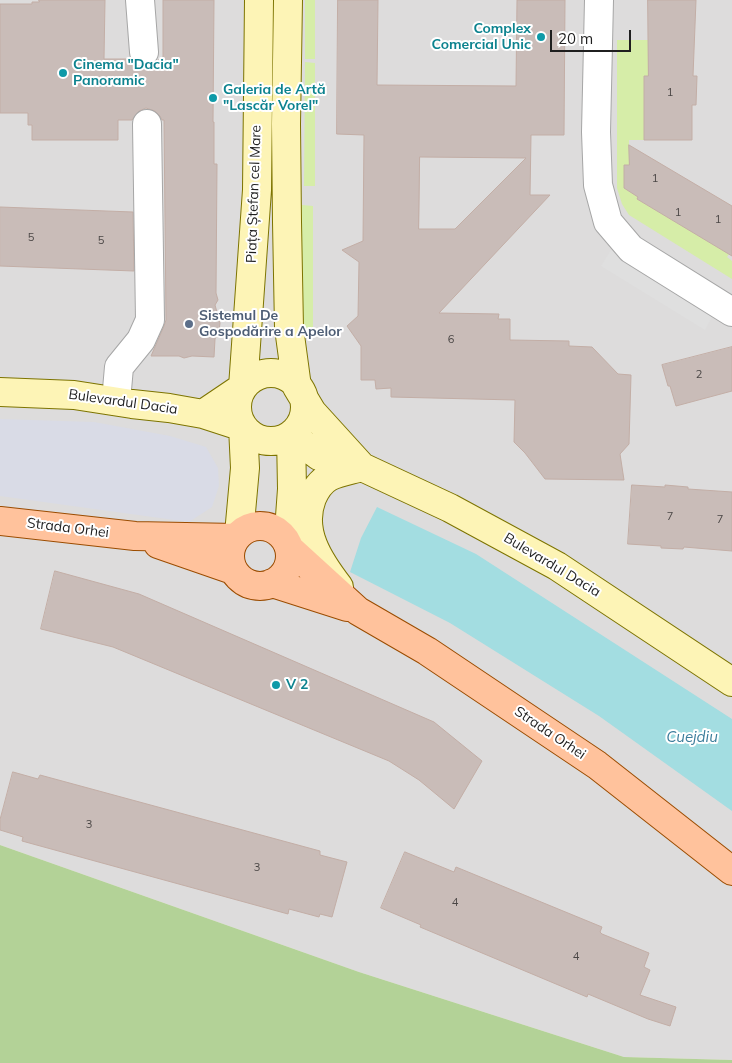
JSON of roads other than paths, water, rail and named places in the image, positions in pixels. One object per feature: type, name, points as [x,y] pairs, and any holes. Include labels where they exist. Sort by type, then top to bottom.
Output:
[{"type":"main road","name":"Piața Ștefan cel Mare","points":[[237,536],[245,468],[243,427],[238,418],[237,407],[238,397],[243,388],[256,190],[259,0]]},
{"type":"main road","points":[[288,0],[286,124],[287,260],[289,328],[297,387]]},
{"type":"main road","points":[[203,414],[260,375],[280,375],[290,380],[303,396],[305,407],[301,422],[291,435],[290,560],[287,569],[281,578],[264,586],[255,586],[246,582],[233,570],[230,559],[231,548],[237,536],[246,529],[256,526],[266,526],[275,529],[283,535],[289,547]]},
{"type":"main road","name":"Bulevardul Dacia","points":[[297,387],[312,412],[362,467]]},
{"type":"main road","name":"Bulevardul Dacia","points":[[0,392],[74,394],[203,414],[243,427],[260,440],[282,440],[291,435],[318,456],[362,467],[468,517],[557,566],[732,682]]},
{"type":"main road","points":[[358,611],[323,567],[309,536],[307,517],[317,486],[329,476],[362,467]]},
{"type":"main road","name":"Strada Orhei","points":[[0,521],[135,536],[237,536]]},
{"type":"main road","name":"Strada Orhei","points":[[135,536],[233,570]]},
{"type":"main road","name":"Strada Orhei","points":[[289,547],[358,611]]},
{"type":"main road","name":"Strada Orhei","points":[[272,583],[358,611],[428,651],[597,764],[732,871]]},
{"type":"street","points":[[140,0],[144,52]]},
{"type":"street","points":[[599,0],[596,132],[598,185],[608,222],[631,249],[732,312]]},
{"type":"street","points":[[116,401],[119,367],[141,340],[150,320],[147,124]]},
{"type":"water","name":"Cuejdiu","points":[[377,507],[476,554],[732,719],[732,811],[599,716],[450,623],[350,572],[361,538]]},
{"type":"place","name":"Complex Comercial Unic","points":[[541,37]]},
{"type":"place","name":"Cinema \"Dacia\" Panoramic","points":[[63,73]]},
{"type":"place","name":"Galeria de Artă \"Lascăr Vorel\"","points":[[213,98]]},
{"type":"place","name":"Sistemul De Gospodărire a Apelor","points":[[189,324]]},
{"type":"place","name":"V 2","points":[[276,685]]}]
